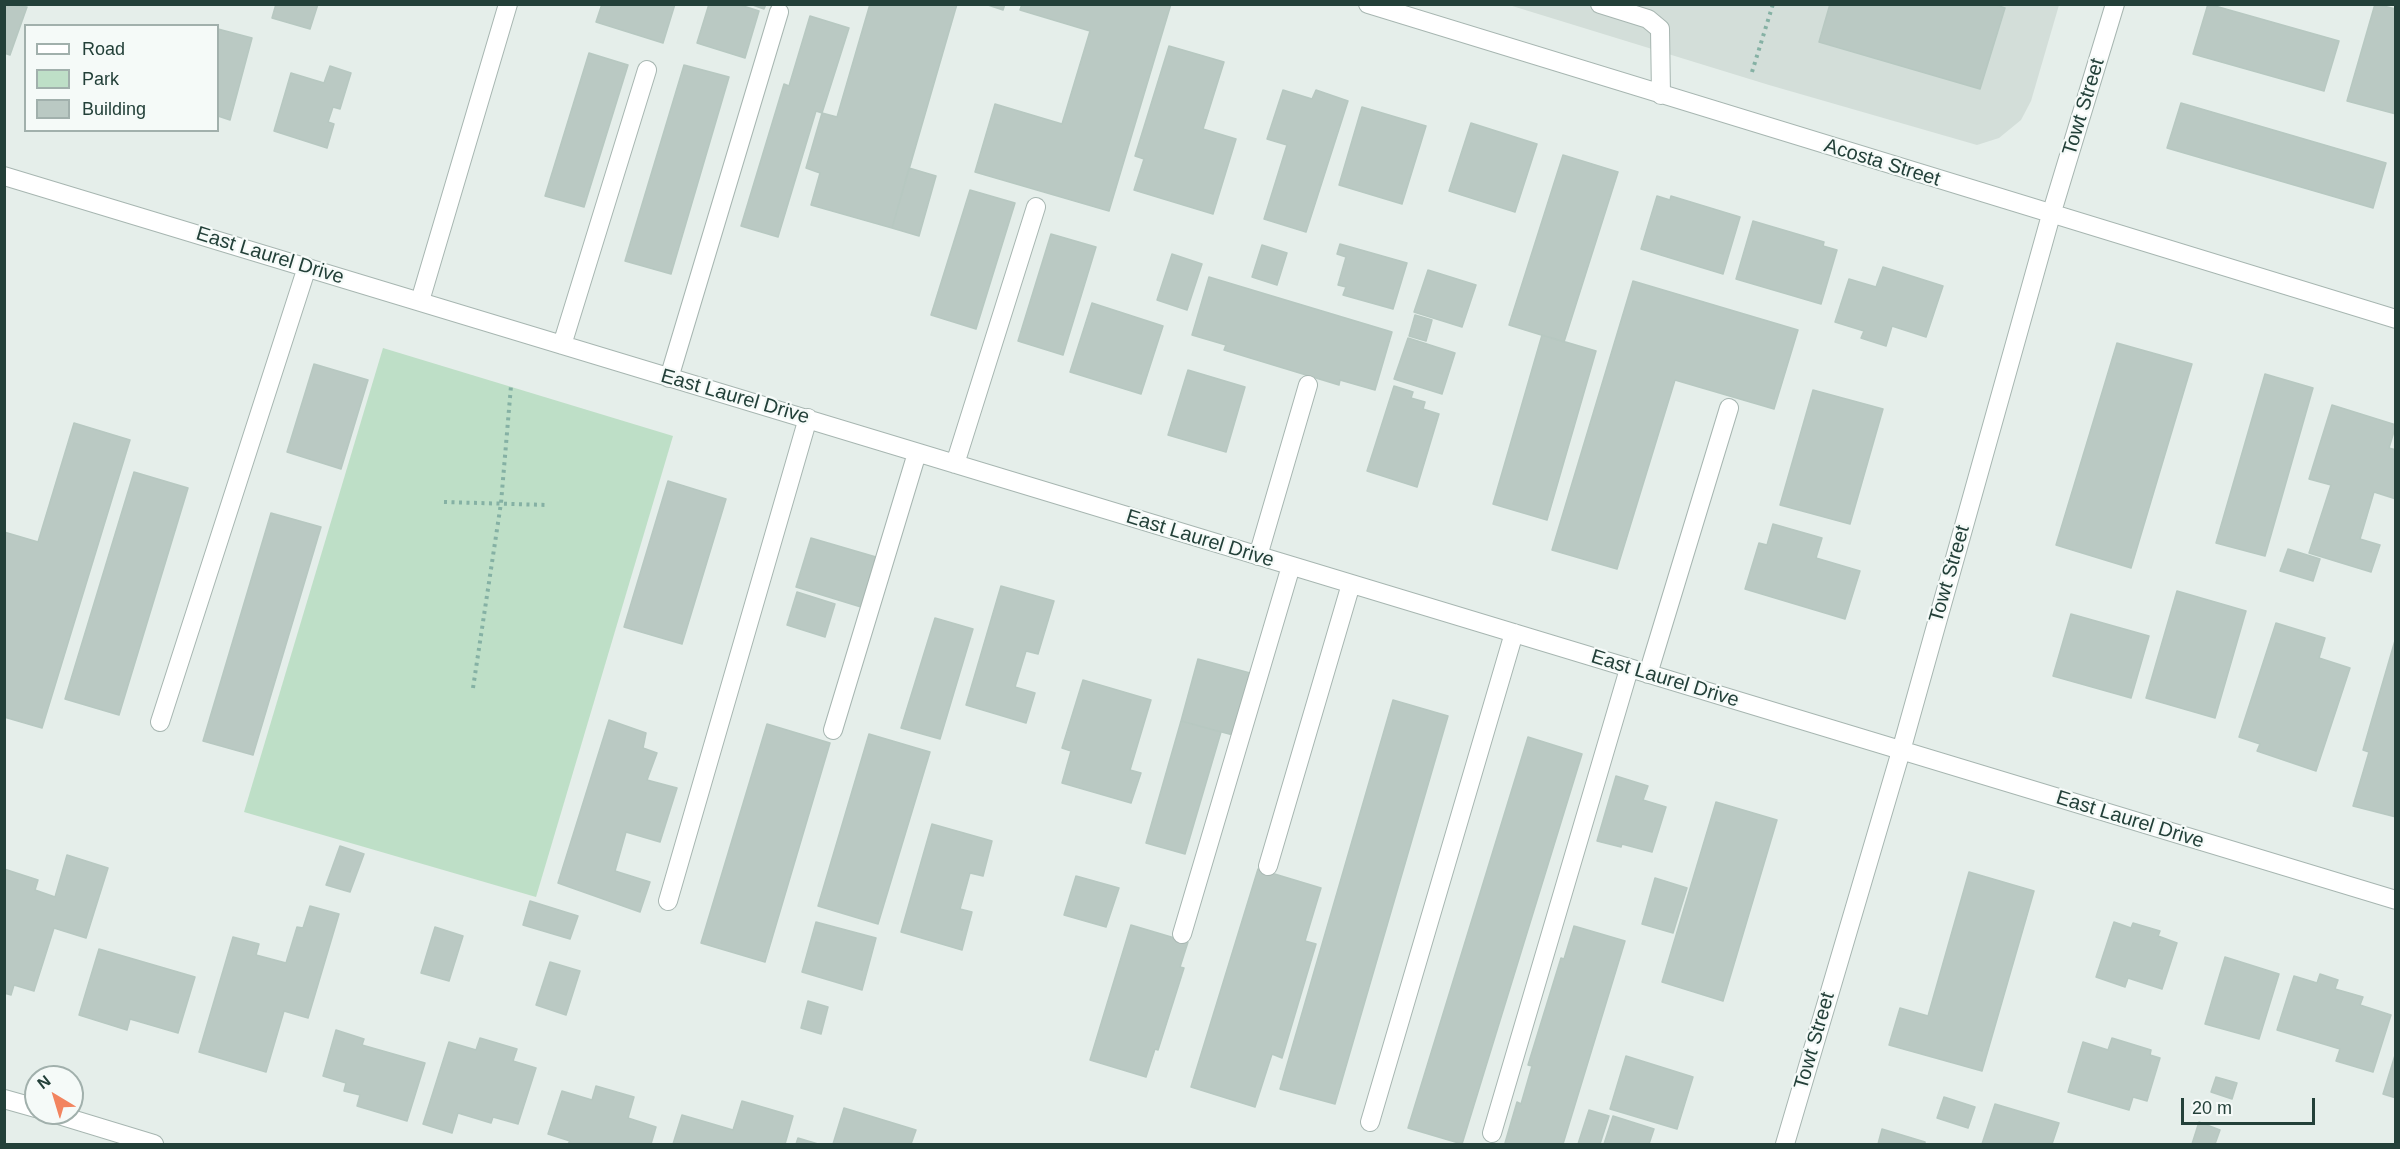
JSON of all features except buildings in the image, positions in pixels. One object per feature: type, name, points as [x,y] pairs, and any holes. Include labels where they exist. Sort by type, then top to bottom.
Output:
[{"type":"street","points":[[420,301],[508,4]]},
{"type":"street","name":"Acosta Street","points":[[1368,4],[1408,10],[1660,95],[2396,319]]},
{"type":"street","points":[[1600,4],[1648,20],[1660,30],[1660,95]]},
{"type":"street","name":"Towt Street","points":[[1785,1144],[1901,751],[2051,215],[2115,4]]},
{"type":"street","points":[[669,378],[779,12]]},
{"type":"street","points":[[562,345],[647,70]]},
{"type":"street","name":"East Laurel Drive","points":[[4,176],[2396,900]]},
{"type":"street","points":[[955,464],[1036,207]]},
{"type":"street","points":[[160,722],[307,267]]},
{"type":"street","points":[[1258,556],[1308,385]]},
{"type":"street","points":[[1648,674],[1729,408]]},
{"type":"street","points":[[668,901],[808,418]]},
{"type":"street","points":[[833,730],[916,453]]},
{"type":"street","points":[[1182,934],[1291,567]]},
{"type":"street","points":[[1268,866],[1351,584]]},
{"type":"street","points":[[1370,1122],[1514,633]]},
{"type":"street","points":[[1492,1133],[1629,669]]},
{"type":"street","points":[[4,1099],[24,1105]]},
{"type":"street","points":[[84,1123],[154,1144]]},
{"type":"path","points":[[1752,72],[1773,4]]},
{"type":"path","points":[[473,688],[501,503],[511,387]]},
{"type":"path","points":[[444,502],[547,505]]},
{"type":"shaded area","points":[[1509,5],[2059,5],[2031,101],[2021,120],[1999,138],[1977,145],[1769,85]]},
{"type":"green space","points":[[383,348],[673,436],[536,897],[244,812]]}]
